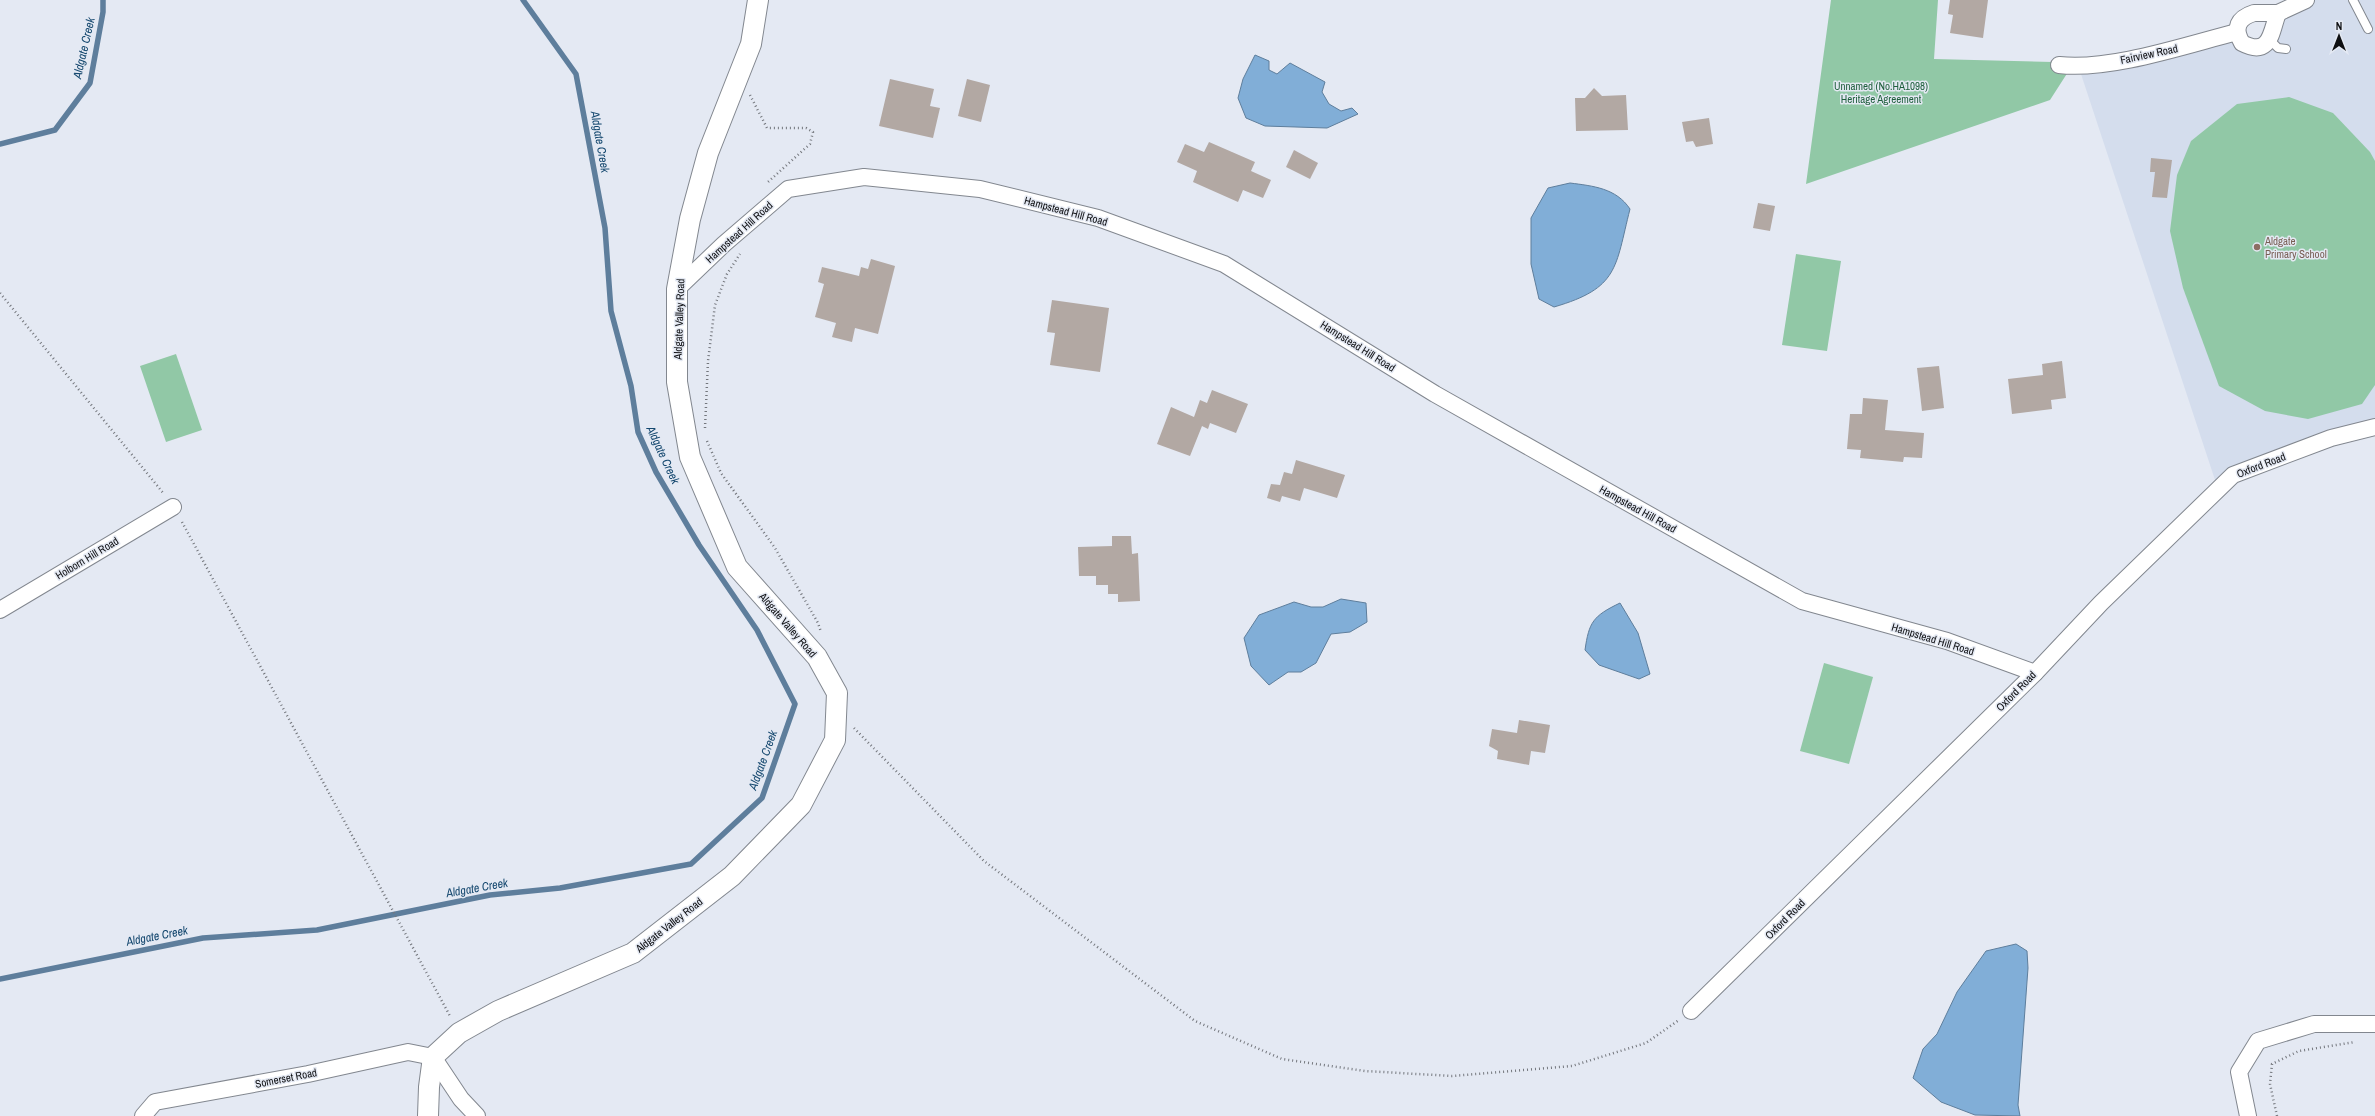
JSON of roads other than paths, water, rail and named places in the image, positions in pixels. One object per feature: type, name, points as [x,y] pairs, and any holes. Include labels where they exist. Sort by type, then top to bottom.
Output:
[{"type":"street","name":"Aldgate Valley Road","points":[[433,1057],[459,1033],[498,1011],[633,953],[732,876],[800,805],[835,740],[837,693],[817,657],[738,567],[690,457],[677,382],[677,289],[690,219],[702,175],[751,44],[758,0]]},
{"type":"street","points":[[2278,13],[2270,40],[2264,45],[2248,46],[2242,43],[2237,32],[2238,24],[2247,15],[2261,12],[2278,13],[2306,0]]},
{"type":"street","name":"Fairview Road","points":[[2059,65],[2079,68],[2147,55],[2237,32]]},
{"type":"street","name":"Hampstead Hill Road","points":[[677,289],[788,189],[864,177],[980,189],[1098,218],[1224,264],[1435,394],[1802,601],[1947,641],[2035,673]]},
{"type":"street","name":"Oxford Road","points":[[1691,1011],[2035,673],[2101,603],[2233,475],[2331,438],[2375,427]]},
{"type":"street","name":"Holborn Hill Road","points":[[0,610],[174,507]]},
{"type":"street","points":[[2248,1116],[2239,1072],[2258,1041],[2314,1024],[2375,1024]]},
{"type":"street","name":"Somerset Road","points":[[143,1116],[155,1102],[308,1074],[408,1052],[433,1057]]},
{"type":"street","points":[[428,1116],[429,1087],[433,1057]]},
{"type":"street","points":[[433,1057],[461,1099],[477,1116]]},
{"type":"lane","points":[[2353,0],[2368,30]]},
{"type":"lane","points":[[2270,40],[2278,48],[2286,49]]},
{"type":"water","points":[[1255,55],[1269,61],[1269,70],[1277,74],[1290,63],[1325,82],[1322,92],[1329,104],[1341,111],[1352,108],[1358,114],[1327,128],[1265,126],[1246,118],[1238,98],[1243,79]]},
{"type":"water","points":[[1570,183],[1587,185],[1611,192],[1618,196],[1630,209],[1621,247],[1611,273],[1603,283],[1591,292],[1575,300],[1554,307],[1539,299],[1531,264],[1531,218],[1548,188]]},
{"type":"water","points":[[1341,599],[1366,603],[1367,622],[1350,632],[1331,634],[1316,663],[1301,672],[1288,672],[1269,685],[1251,666],[1244,638],[1259,615],[1294,602],[1311,607],[1323,607]]},
{"type":"water","points":[[1620,603],[1638,633],[1650,674],[1639,679],[1599,665],[1585,650],[1588,633],[1594,621],[1598,616]]},
{"type":"water","points":[[2016,944],[2027,951],[2028,968],[2018,1105],[2020,1116],[1975,1115],[1941,1102],[1913,1078],[1923,1049],[1937,1034],[1957,992],[1986,951]]},
{"type":"waterway","name":"Aldgate Creek","points":[[0,144],[55,130],[90,83],[103,12],[103,0]]},
{"type":"waterway","name":"Aldgate Creek","points":[[0,979],[203,938],[317,930],[490,895],[560,888],[691,864],[762,798],[795,704],[757,630],[699,545],[656,472],[638,432],[631,386],[611,311],[605,228],[576,74],[523,0]]},
{"type":"place","name":"Aldgate Primary School","points":[[2257,247]]},
{"type":"park label","name":"Unnamed (No.HA1098) Heritage Agreement","points":[[1881,92]]}]
